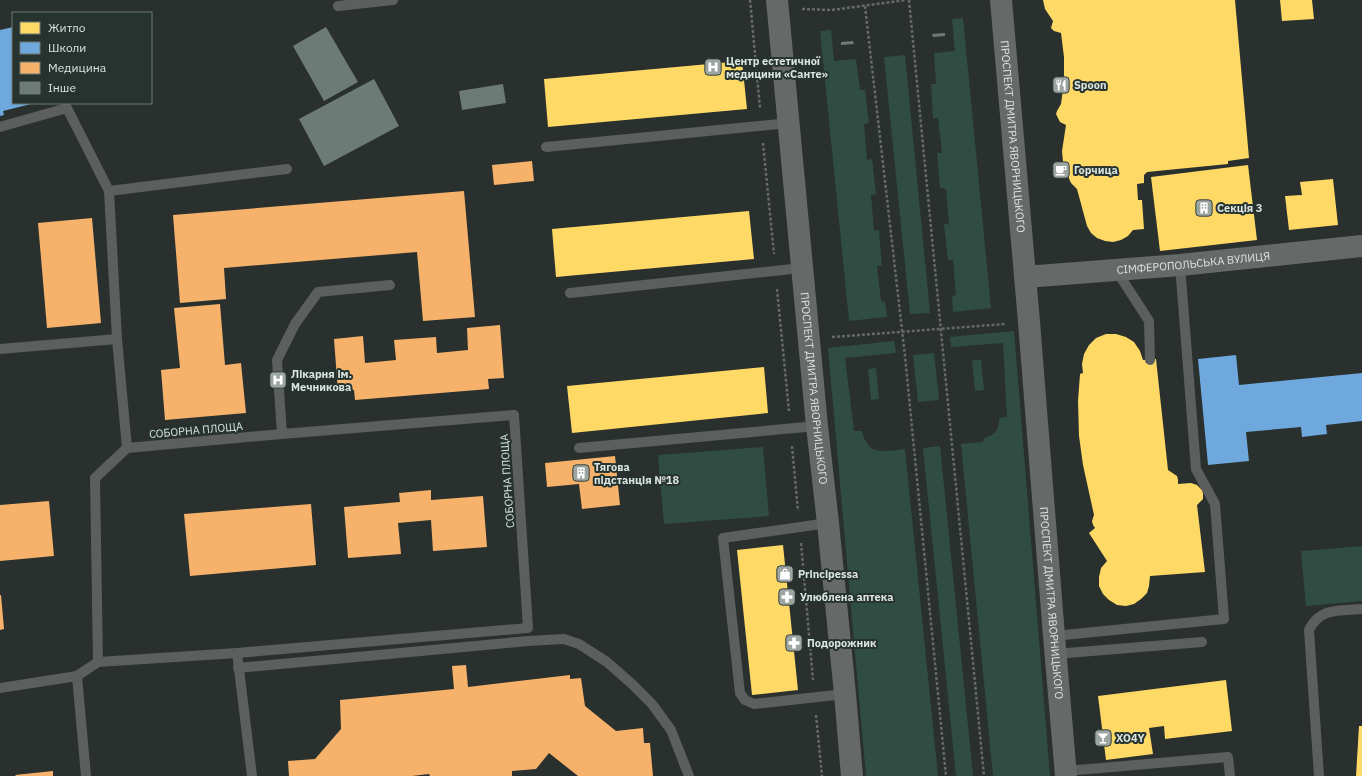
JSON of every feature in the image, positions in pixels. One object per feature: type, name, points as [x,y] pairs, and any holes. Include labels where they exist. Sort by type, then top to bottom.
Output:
[{"type":"main road","name":"ПРОСПЕКТ ДМИТРА ЯВОРНИЦЬКОГО","points":[[1000,0],[1030,322],[1054,645],[1066,774]]},
{"type":"main road","name":"ПРОСПЕКТ ДМИТРА ЯВОРНИЦЬКОГО","points":[[786,5],[789,123],[817,426],[828,523],[852,776]]},
{"type":"main road","name":"СІМФЕРОПОЛЬСЬКА ВУЛИЦЯ","points":[[1025,277],[1180,265],[1362,246]]},
{"type":"lane","points":[[338,6],[393,0]]},
{"type":"lane","points":[[0,127],[67,108],[110,190],[117,339],[127,448],[95,478],[98,662]]},
{"type":"lane","points":[[546,146],[789,123]]},
{"type":"lane","points":[[110,190],[287,169]]},
{"type":"lane","points":[[1054,645],[1224,619],[1215,504],[1196,469],[1180,265]]},
{"type":"lane","points":[[570,292],[802,268]]},
{"type":"lane","points":[[1116,270],[1149,321],[1150,360]]},
{"type":"lane","points":[[282,434],[277,360],[295,324],[318,292],[390,286]]},
{"type":"lane","points":[[0,349],[117,339]]},
{"type":"lane","name":"СОБОРНА ПЛОЩА","points":[[0,688],[77,676],[98,662],[237,653],[528,628],[514,415],[127,448]]},
{"type":"lane","points":[[579,448],[817,426]]},
{"type":"lane","points":[[828,523],[723,538],[740,693],[742,697],[754,704],[845,694]]},
{"type":"lane","points":[[1319,776],[1309,630],[1317,617],[1324,613],[1362,609]]},
{"type":"lane","points":[[238,668],[564,639],[579,644],[607,662],[652,704],[671,730],[689,776]]},
{"type":"lane","points":[[1054,645],[1202,642]]},
{"type":"lane","points":[[237,653],[252,776]]},
{"type":"lane","points":[[77,676],[86,776]]},
{"type":"lane","points":[[1066,774],[1228,757],[1230,776]]},
{"type":"path","points":[[750,0],[822,776]]},
{"type":"path","points":[[786,5],[832,10],[908,0],[984,776]]},
{"type":"path","points":[[865,6],[902,332],[946,776]]},
{"type":"path","points":[[782,340],[1030,322]]},
{"type":"green space","points":[[963,18],[991,308],[953,312],[952,296],[956,295],[953,260],[948,260],[944,224],[949,224],[946,189],[940,188],[937,153],[942,153],[938,118],[933,118],[931,84],[936,84],[934,53],[955,51],[952,19]]},
{"type":"green space","points":[[831,30],[834,61],[856,59],[860,90],[865,90],[869,123],[864,124],[867,160],[872,159],[876,194],[871,195],[874,231],[879,230],[882,266],[877,266],[881,301],[885,302],[887,317],[849,321],[820,31]]},
{"type":"green space","points":[[905,55],[930,313],[910,314],[884,57]]},
{"type":"green space","points":[[1014,331],[1050,776],[993,776],[961,444],[983,442],[984,438],[994,433],[998,428],[999,418],[1007,417],[1003,343],[951,347],[950,337]]},
{"type":"green space","points":[[894,341],[896,353],[845,358],[854,431],[862,431],[868,445],[873,449],[890,451],[905,449],[938,776],[866,776],[828,348]]},
{"type":"green space","points":[[934,353],[939,400],[918,402],[913,355]]},
{"type":"green space","points":[[972,360],[981,360],[984,390],[975,391]]},
{"type":"green space","points":[[876,368],[879,399],[871,400],[868,369]]},
{"type":"green space","points":[[940,446],[973,776],[956,776],[923,448]]},
{"type":"green space","points":[[763,447],[769,516],[664,524],[658,455]]},
{"type":"green space","points":[[1362,546],[1362,601],[1306,606],[1301,551]]},
{"type":"building: Житло","points":[[1043,0],[1235,0],[1249,158],[1228,161],[1228,164],[1147,172],[1144,175],[1144,183],[1137,184],[1138,200],[1142,200],[1144,229],[1133,230],[1128,236],[1113,242],[1097,238],[1091,233],[1087,226],[1077,189],[1071,183],[1063,162],[1062,151],[1066,125],[1060,122],[1056,114],[1061,104],[1064,82],[1064,57],[1061,33],[1054,31],[1051,28],[1053,21],[1045,9]]},
{"type":"building: Житло","points":[[1280,0],[1312,0],[1314,19],[1282,21]]},
{"type":"building: Житло","points":[[742,61],[747,109],[548,127],[544,79]]},
{"type":"building: Житло","name":"Секція 3","points":[[1248,165],[1257,240],[1160,251],[1151,177]]},
{"type":"building: Житло","points":[[1333,179],[1338,225],[1289,230],[1285,196],[1302,195],[1300,182]]},
{"type":"building: Житло","points":[[749,211],[754,259],[556,277],[552,229]]},
{"type":"building: Житло","points":[[1106,334],[1116,334],[1126,337],[1134,342],[1140,351],[1143,360],[1156,359],[1168,470],[1177,476],[1178,484],[1191,483],[1197,485],[1203,493],[1203,499],[1197,505],[1205,572],[1150,576],[1147,593],[1134,604],[1126,606],[1117,605],[1109,600],[1103,594],[1099,586],[1101,568],[1107,561],[1089,533],[1095,528],[1092,521],[1094,515],[1083,465],[1079,436],[1078,401],[1080,374],[1083,373],[1082,364],[1084,354],[1089,345],[1096,338]]},
{"type":"building: Житло","points":[[764,367],[768,413],[572,433],[567,386]]},
{"type":"building: Житло","points":[[783,545],[798,690],[752,695],[737,550]]},
{"type":"building: Житло","points":[[1226,680],[1232,731],[1165,739],[1164,726],[1149,728],[1153,754],[1106,760],[1098,696]]},
{"type":"building: Житло","points":[[1359,726],[1362,726],[1362,776],[1356,776]]},
{"type":"building: Школи","points":[[12,27],[12,104],[31,104],[3,111],[4,115],[0,116],[0,30]]},
{"type":"building: Школи","points":[[1236,355],[1239,385],[1362,373],[1362,421],[1326,425],[1327,434],[1302,437],[1301,427],[1246,432],[1249,461],[1208,465],[1198,359]]},
{"type":"building: Медицина","points":[[532,161],[534,181],[494,185],[492,165]]},
{"type":"building: Медицина","points":[[464,191],[475,317],[423,321],[417,252],[224,268],[226,299],[180,303],[173,215]]},
{"type":"building: Медицина","points":[[92,218],[101,323],[47,328],[38,223]]},
{"type":"building: Медицина","points":[[220,304],[225,365],[241,363],[246,413],[165,420],[161,370],[180,368],[174,308]]},
{"type":"building: Медицина","points":[[500,325],[504,378],[488,379],[489,389],[355,400],[354,390],[338,392],[334,339],[363,336],[365,363],[396,360],[394,340],[436,337],[437,353],[468,350],[467,328]]},
{"type":"building: Медицина","name":"Тягова пiдстанцiя №18","points":[[615,456],[620,505],[582,509],[579,484],[547,487],[545,463]]},
{"type":"building: Медицина","points":[[431,490],[431,500],[483,496],[487,547],[433,551],[431,520],[398,523],[401,554],[348,558],[344,507],[400,502],[399,493]]},
{"type":"building: Медицина","points":[[49,501],[54,556],[0,561],[0,505]]},
{"type":"building: Медицина","points":[[311,504],[316,565],[190,576],[184,514]]},
{"type":"building: Медицина","points":[[0,595],[4,629],[0,630]]},
{"type":"building: Медицина","points":[[466,665],[468,687],[570,675],[570,679],[581,678],[585,706],[616,731],[643,728],[644,743],[650,743],[653,776],[578,776],[549,753],[536,769],[512,771],[512,776],[430,776],[429,774],[412,776],[289,776],[288,761],[315,759],[341,729],[340,700],[454,689],[452,666]]},
{"type":"building: Медицина","points":[[53,771],[53,776],[15,775]]},
{"type":"building: Інше","points":[[326,27],[358,82],[324,101],[293,46]]},
{"type":"building: Інше","points":[[945,33],[945,36],[933,37],[932,34]]},
{"type":"building: Інше","points":[[853,41],[854,44],[841,45],[841,42]]},
{"type":"building: Інше","points":[[374,79],[399,126],[324,166],[299,119]]},
{"type":"building: Інше","points":[[503,84],[506,103],[462,110],[459,91]]},
{"type":"place","name":"Центр естетичної медицини «Санте»","points":[[713,67]]},
{"type":"place","name":"Spoon","points":[[1061,85]]},
{"type":"place","name":"Горчица","points":[[1061,170]]},
{"type":"place","name":"Секція 3","points":[[1204,208]]},
{"type":"place","name":"Лікарня ім. Мечникова","points":[[278,380]]},
{"type":"place","name":"Тягова пiдстанцiя №18","points":[[581,473]]},
{"type":"place","name":"Principessa","points":[[785,574]]},
{"type":"place","name":"Улюблена аптека","points":[[787,597]]},
{"type":"place","name":"Подорожник","points":[[794,643]]},
{"type":"place","name":"XO4Y","points":[[1103,738]]}]
